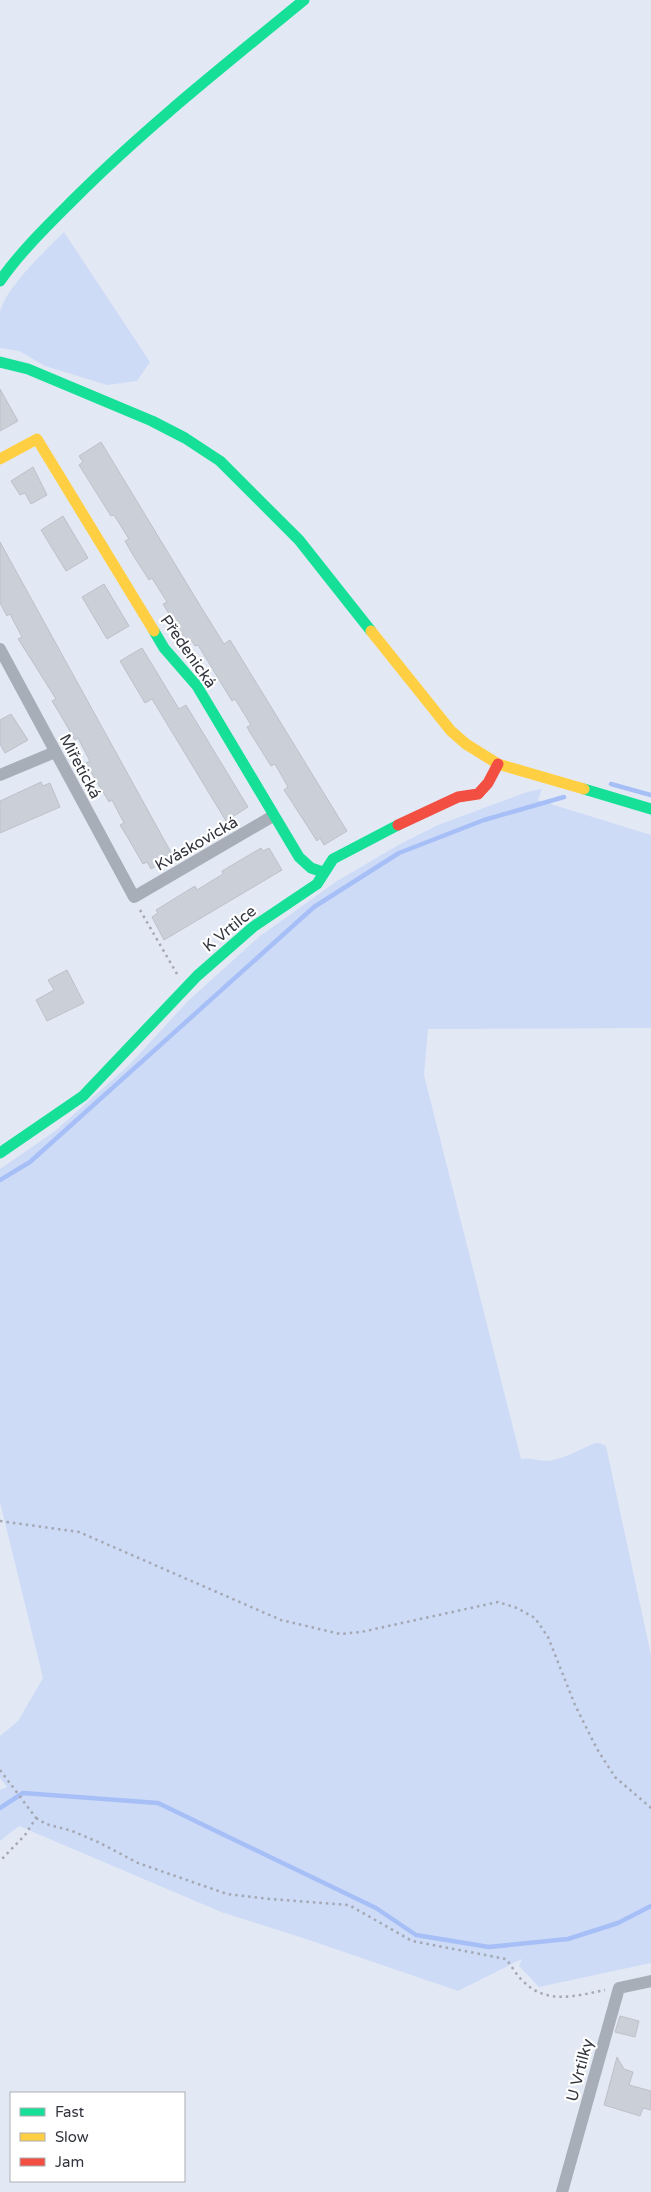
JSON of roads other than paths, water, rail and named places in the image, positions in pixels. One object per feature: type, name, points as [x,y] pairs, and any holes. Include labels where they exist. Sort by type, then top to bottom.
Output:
[{"type":"street","points":[[0,281],[44,230],[134,140],[304,0]]},
{"type":"street","points":[[0,362],[28,369],[152,421],[185,438],[220,461],[299,540],[451,731],[466,744],[498,764],[651,809]]},
{"type":"street","name":"Předenická","points":[[0,459],[38,439],[164,648],[196,686],[273,816],[304,863],[311,868],[323,872]]},
{"type":"street","name":"Miřetická","points":[[0,649],[134,897]]},
{"type":"street","points":[[0,775],[55,752]]},
{"type":"street","name":"K Vrtilce","points":[[0,1153],[83,1096],[197,976],[253,927],[316,884],[333,859],[431,808],[458,797],[478,794],[488,783],[498,764]]},
{"type":"street","name":"Kváskovická","points":[[134,897],[273,816]]},
{"type":"street","name":"U Vrtilky","points":[[562,2192],[619,1988],[651,1981]]},
{"type":"waterway","points":[[611,784],[651,795]]},
{"type":"waterway","points":[[0,1180],[30,1162],[314,907],[399,853],[484,820],[564,797]]},
{"type":"waterway","points":[[0,1808],[23,1793],[158,1803],[376,1908],[416,1935],[489,1947],[568,1939],[618,1923],[651,1906]]}]
